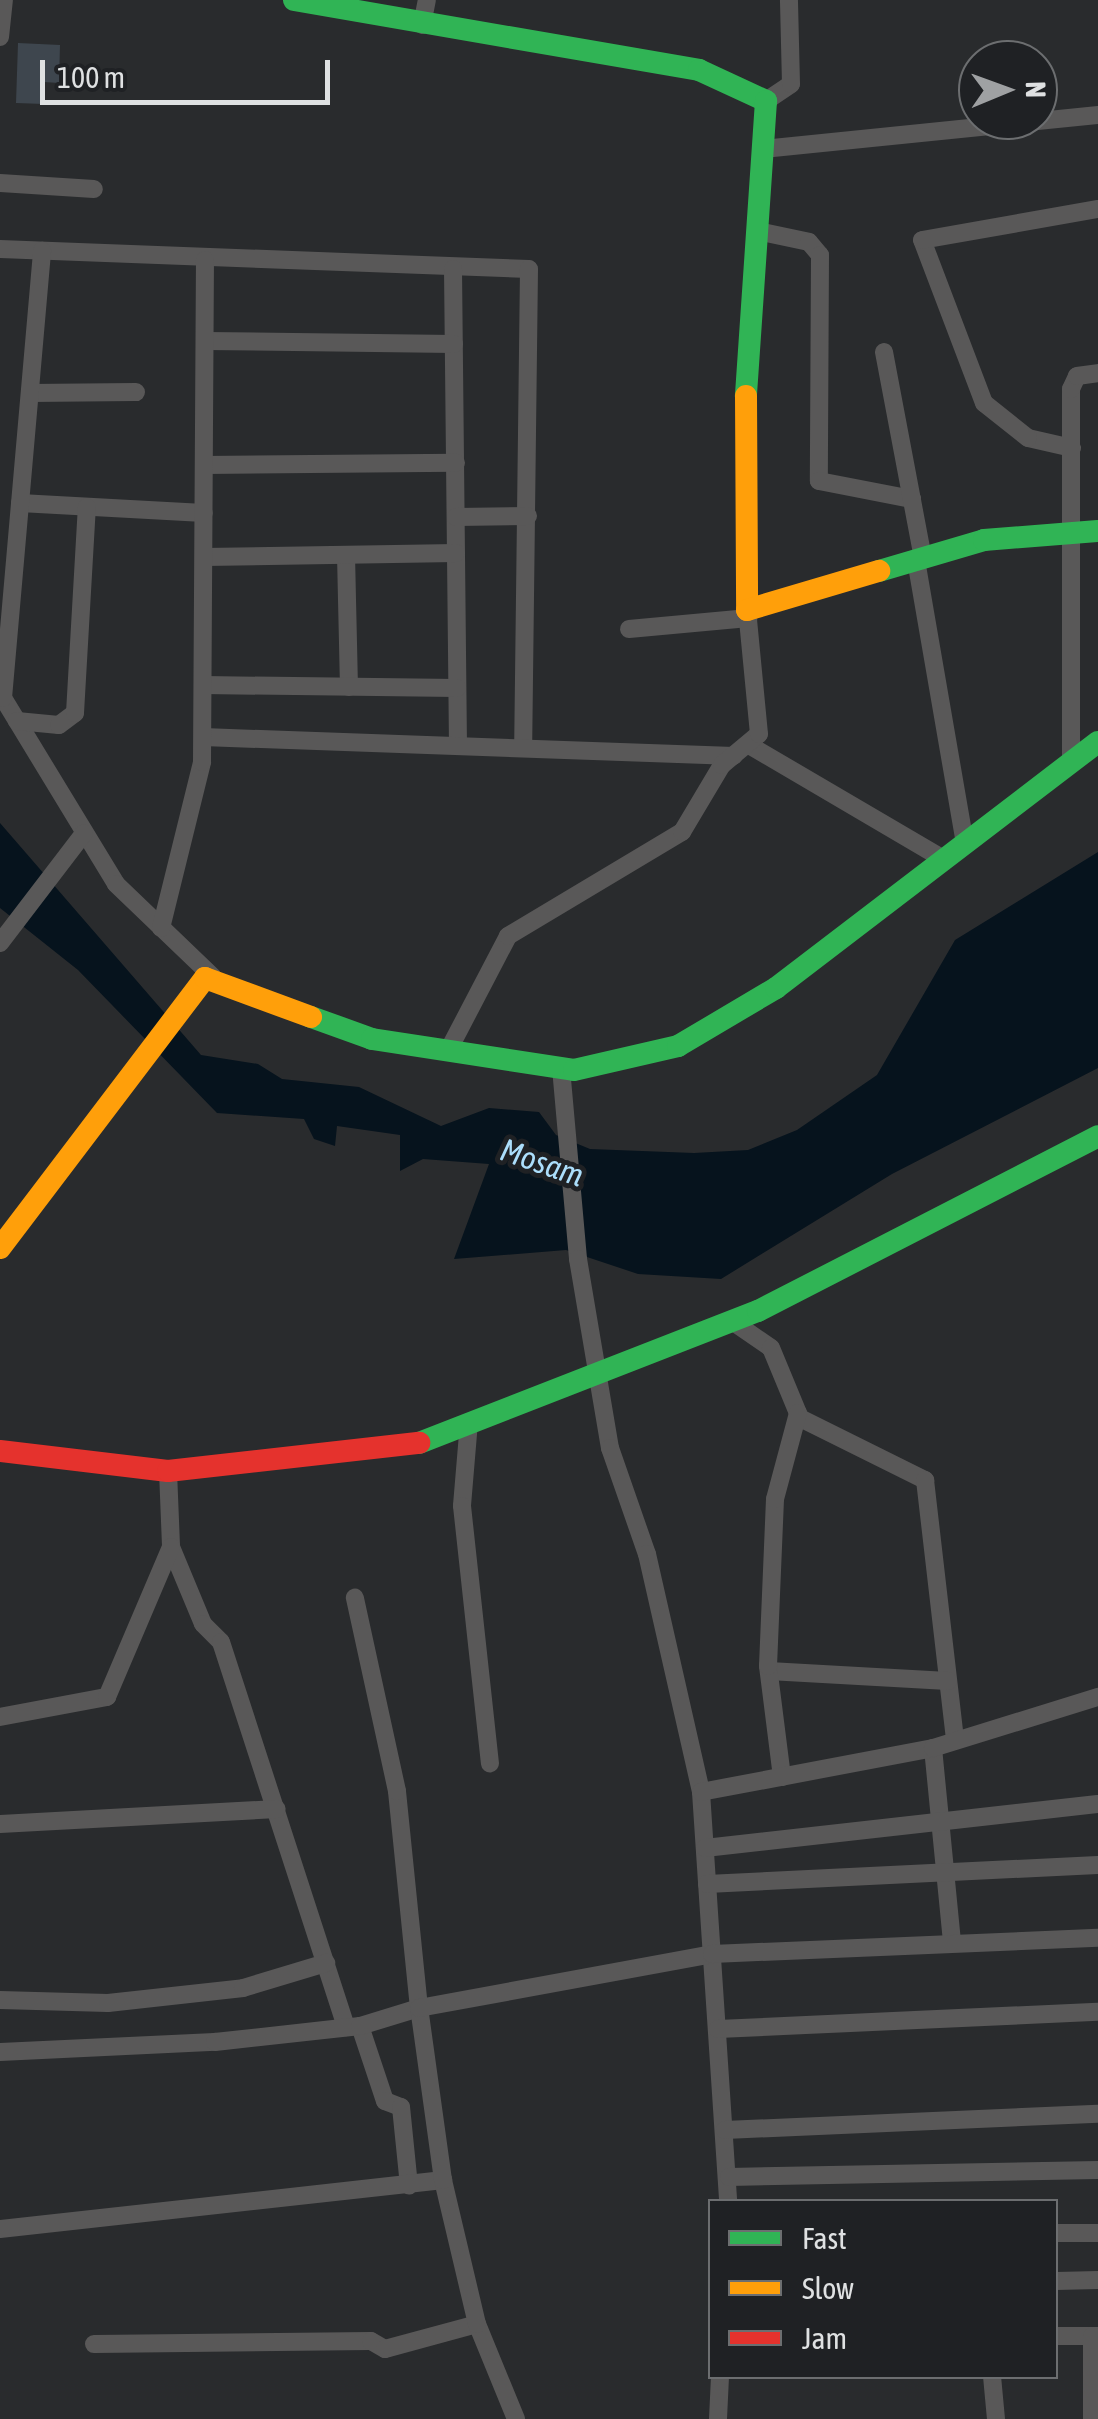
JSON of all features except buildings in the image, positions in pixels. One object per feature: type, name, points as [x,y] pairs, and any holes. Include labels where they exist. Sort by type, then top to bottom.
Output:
[{"type":"street","points":[[0,37],[4,0]]},
{"type":"street","points":[[294,0],[699,70],[766,101]]},
{"type":"street","points":[[422,25],[427,0]]},
{"type":"street","points":[[766,101],[791,84],[789,0]]},
{"type":"street","points":[[448,1051],[508,936],[682,832],[759,734],[747,614],[741,478],[766,101]]},
{"type":"street","points":[[763,149],[1098,115]]},
{"type":"street","points":[[0,183],[94,189]]},
{"type":"street","points":[[1072,448],[1028,438],[984,403],[922,240],[1098,209]]},
{"type":"street","points":[[758,231],[809,242],[820,255],[819,481],[912,499]]},
{"type":"street","points":[[0,249],[453,269],[522,266],[531,273],[522,746]]},
{"type":"street","points":[[42,251],[2,695],[116,884],[209,977],[372,1039],[562,1068],[678,1046],[776,988],[1098,742]]},
{"type":"street","points":[[161,928],[203,737],[205,260]]},
{"type":"street","points":[[453,269],[458,743]]},
{"type":"street","points":[[205,341],[454,344]]},
{"type":"street","points":[[884,352],[912,499],[965,845]]},
{"type":"street","points":[[1072,762],[1086,532],[1072,448],[1071,383],[1098,373]]},
{"type":"street","points":[[30,392],[136,392]]},
{"type":"street","points":[[204,465],[456,463]]},
{"type":"street","points":[[20,503],[204,513]]},
{"type":"street","points":[[17,721],[59,725],[75,714],[87,507]]},
{"type":"street","points":[[456,516],[528,516]]},
{"type":"street","points":[[629,629],[747,614],[984,540],[1086,532]]},
{"type":"street","points":[[204,557],[456,553]]},
{"type":"street","points":[[346,555],[349,687]]},
{"type":"street","points":[[204,685],[457,688]]},
{"type":"street","points":[[203,737],[742,751],[945,860]]},
{"type":"street","points":[[0,943],[84,832]]},
{"type":"street","points":[[0,1248],[78,1140],[209,977]]},
{"type":"street","points":[[562,1068],[562,1130],[596,1367],[700,1792],[728,2199]]},
{"type":"street","points":[[0,1452],[168,1472],[400,1451],[596,1367],[732,1321],[1098,1136]]},
{"type":"street","points":[[732,1321],[771,1348],[798,1413],[775,1499],[769,1671],[782,1777]]},
{"type":"street","points":[[798,1413],[925,1480],[955,1740]]},
{"type":"street","points":[[469,1422],[462,1506],[490,1763]]},
{"type":"street","points":[[168,1472],[172,1547],[202,1624],[222,1642],[326,1963],[384,2100],[401,2107],[409,2186]]},
{"type":"street","points":[[0,1717],[108,1697],[172,1547]]},
{"type":"street","points":[[355,1598],[398,1792],[419,2008],[443,2180],[478,2324],[516,2419]]},
{"type":"street","points":[[769,1671],[948,1681]]},
{"type":"street","points":[[700,1792],[933,1748],[1098,1696]]},
{"type":"street","points":[[933,1748],[952,1942]]},
{"type":"street","points":[[705,1848],[942,1818],[1098,1804]]},
{"type":"street","points":[[0,1824],[278,1809]]},
{"type":"street","points":[[707,1884],[1098,1865]]},
{"type":"street","points":[[0,2052],[353,2026],[419,2008],[712,1954],[1098,1938]]},
{"type":"street","points":[[0,2000],[108,2003],[243,1988],[326,1963]]},
{"type":"street","points":[[718,2029],[1098,2012]]},
{"type":"street","points":[[725,2130],[1098,2114]]},
{"type":"street","points":[[729,2177],[1098,2170]]},
{"type":"street","points":[[0,2230],[443,2180]]},
{"type":"street","points":[[1058,2233],[1098,2233]]},
{"type":"street","points":[[1058,2281],[1098,2280]]},
{"type":"street","points":[[94,2344],[371,2341],[386,2349],[478,2324]]},
{"type":"street","points":[[1058,2336],[1095,2336],[1092,2419]]},
{"type":"street","points":[[718,2419],[720,2379]]},
{"type":"street","points":[[992,2379],[996,2419]]},
{"type":"water","name":"Mosam","points":[[0,823],[201,1055],[258,1064],[282,1079],[359,1087],[441,1126],[489,1108],[539,1112],[556,1135],[590,1149],[694,1153],[748,1150],[797,1130],[877,1075],[955,940],[1098,852],[1098,1068],[892,1174],[721,1279],[638,1274],[566,1250],[454,1259],[489,1164],[423,1159],[400,1171],[400,1135],[337,1126],[335,1146],[314,1139],[304,1119],[217,1113],[78,970],[0,908]]},
{"type":"traffic: fast","points":[[294,0],[699,70],[766,101],[746,396]]},
{"type":"traffic: fast","points":[[879,571],[984,540],[1098,531]]},
{"type":"traffic: fast","points":[[311,1017],[372,1039],[574,1070],[678,1046],[776,988],[1098,742]]},
{"type":"traffic: fast","points":[[419,1443],[758,1311],[1098,1136]]},
{"type":"traffic: slow","points":[[746,396],[747,610],[879,571]]},
{"type":"traffic: slow","points":[[0,1248],[205,978],[311,1017]]},
{"type":"traffic: jam","points":[[0,1451],[168,1471],[419,1443]]}]
